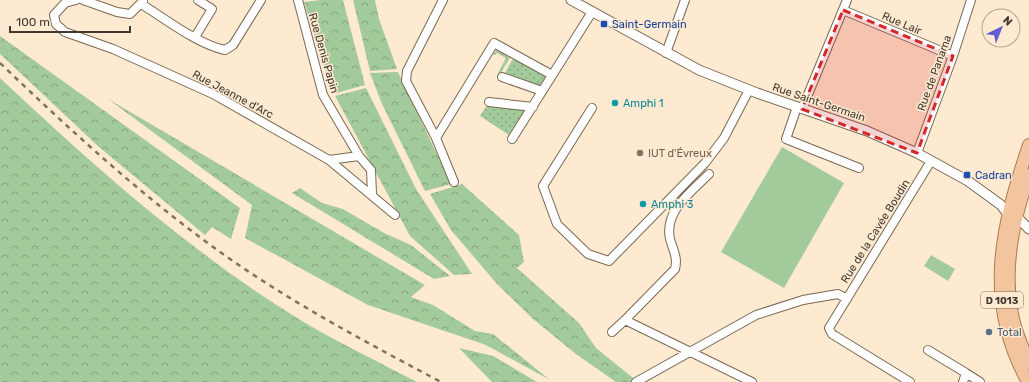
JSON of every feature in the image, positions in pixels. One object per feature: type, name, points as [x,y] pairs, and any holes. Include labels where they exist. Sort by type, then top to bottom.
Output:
[{"type":"main road","name":"D 1013","points":[[1029,145],[1014,189],[1009,288],[1012,313],[1019,341],[1029,363]]},
{"type":"main road","name":"D 1013","points":[[1028,382],[1009,338],[1002,310],[1001,273],[1003,244],[1029,175]]},
{"type":"street","name":"Rue Jeanne d'Arc","points":[[76,0],[65,3],[54,14],[56,24],[65,32],[113,49],[213,94],[329,160],[372,194],[395,215]]},
{"type":"street","points":[[83,0],[117,12],[130,14],[142,2],[195,37],[215,48],[224,50],[233,45],[261,0]]},
{"type":"street","points":[[195,37],[212,9],[198,0]]},
{"type":"street","name":"Rue Denis Papin","points":[[298,0],[323,95],[359,156],[371,170],[372,194]]},
{"type":"street","points":[[443,0],[407,70],[406,81],[436,138],[454,182]]},
{"type":"street","name":"Rue Saint-Germain","points":[[571,0],[699,70],[749,90],[867,131],[917,153],[968,181],[1029,229]]},
{"type":"street","points":[[666,53],[685,0]]},
{"type":"street","points":[[847,0],[786,139],[859,168]]},
{"type":"street","name":"Rue de Panama","points":[[917,153],[953,56],[971,0]]},
{"type":"street","name":"Rue Lair","points":[[843,10],[953,56]]},
{"type":"street","points":[[512,139],[592,12]]},
{"type":"street","points":[[436,138],[494,43],[552,75]]},
{"type":"street","points":[[502,77],[542,92]]},
{"type":"street","points":[[592,108],[543,186],[557,224],[588,254],[609,260],[705,163],[724,138],[749,90]]},
{"type":"street","points":[[489,102],[533,107]]},
{"type":"street","points":[[329,160],[359,156]]},
{"type":"street","name":"Rue de la Cavée Boudin","points":[[636,382],[756,315],[790,303],[838,294],[846,299],[931,161]]},
{"type":"street","points":[[612,332],[626,320],[675,269],[677,260],[670,238],[671,220],[675,208],[709,174]]},
{"type":"street","points":[[846,299],[829,328],[832,334],[910,382]]},
{"type":"street","points":[[626,320],[752,382]]},
{"type":"street","points":[[928,350],[980,382]]},
{"type":"street","points":[[962,382],[966,373]]},
{"type":"highlighted area","points":[[843,10],[953,56],[917,153],[802,109]]},
{"type":"green space","points":[[343,0],[365,85],[333,94],[304,2]]},
{"type":"green space","points":[[353,0],[375,0],[379,19],[397,69],[370,71]]},
{"type":"green space","points":[[0,36],[240,208],[231,239],[212,227],[205,235],[99,147],[0,54]]},
{"type":"green space","points":[[498,49],[510,58],[500,74],[498,73],[506,58],[497,53],[495,55],[493,54]]},
{"type":"green space","points":[[515,59],[546,77],[539,88],[504,75],[512,60]]},
{"type":"green space","points":[[398,72],[451,184],[425,191],[382,104],[370,73]]},
{"type":"green space","points":[[0,78],[110,178],[185,240],[265,297],[307,324],[348,347],[417,382],[0,382]]},
{"type":"green space","points":[[366,88],[416,189],[472,274],[454,275],[410,236],[335,96]]},
{"type":"green space","points":[[108,99],[425,285],[411,297],[433,305],[475,331],[493,334],[550,380],[486,345],[368,305],[245,238],[252,205]]},
{"type":"green space","points":[[488,105],[524,109],[525,111],[509,135],[480,116]]},
{"type":"green space","points":[[782,147],[844,183],[784,288],[721,252]]},
{"type":"green space","points":[[462,184],[519,235],[524,262],[517,268],[579,323],[596,348],[638,382],[616,382],[576,354],[533,319],[497,284],[451,230],[430,194]]},
{"type":"green space","points":[[300,188],[322,203],[343,209],[384,233],[411,245],[450,276],[434,279],[292,193]]},
{"type":"green space","points":[[931,255],[955,269],[948,281],[924,266]]},
{"type":"green space","points":[[459,348],[493,356],[537,382],[492,382]]},
{"type":"railway","points":[[0,63],[125,178],[205,241],[262,280],[320,316],[441,382]]},
{"type":"place","name":"Saint-Germain","points":[[604,24]]},
{"type":"place","name":"Amphi 1","points":[[615,103]]},
{"type":"place","name":"IUT d'Évreux","points":[[640,153]]},
{"type":"place","name":"Cadran","points":[[967,175]]},
{"type":"place","name":"Amphi 3","points":[[643,204]]},
{"type":"place","name":"Total","points":[[989,332]]}]
